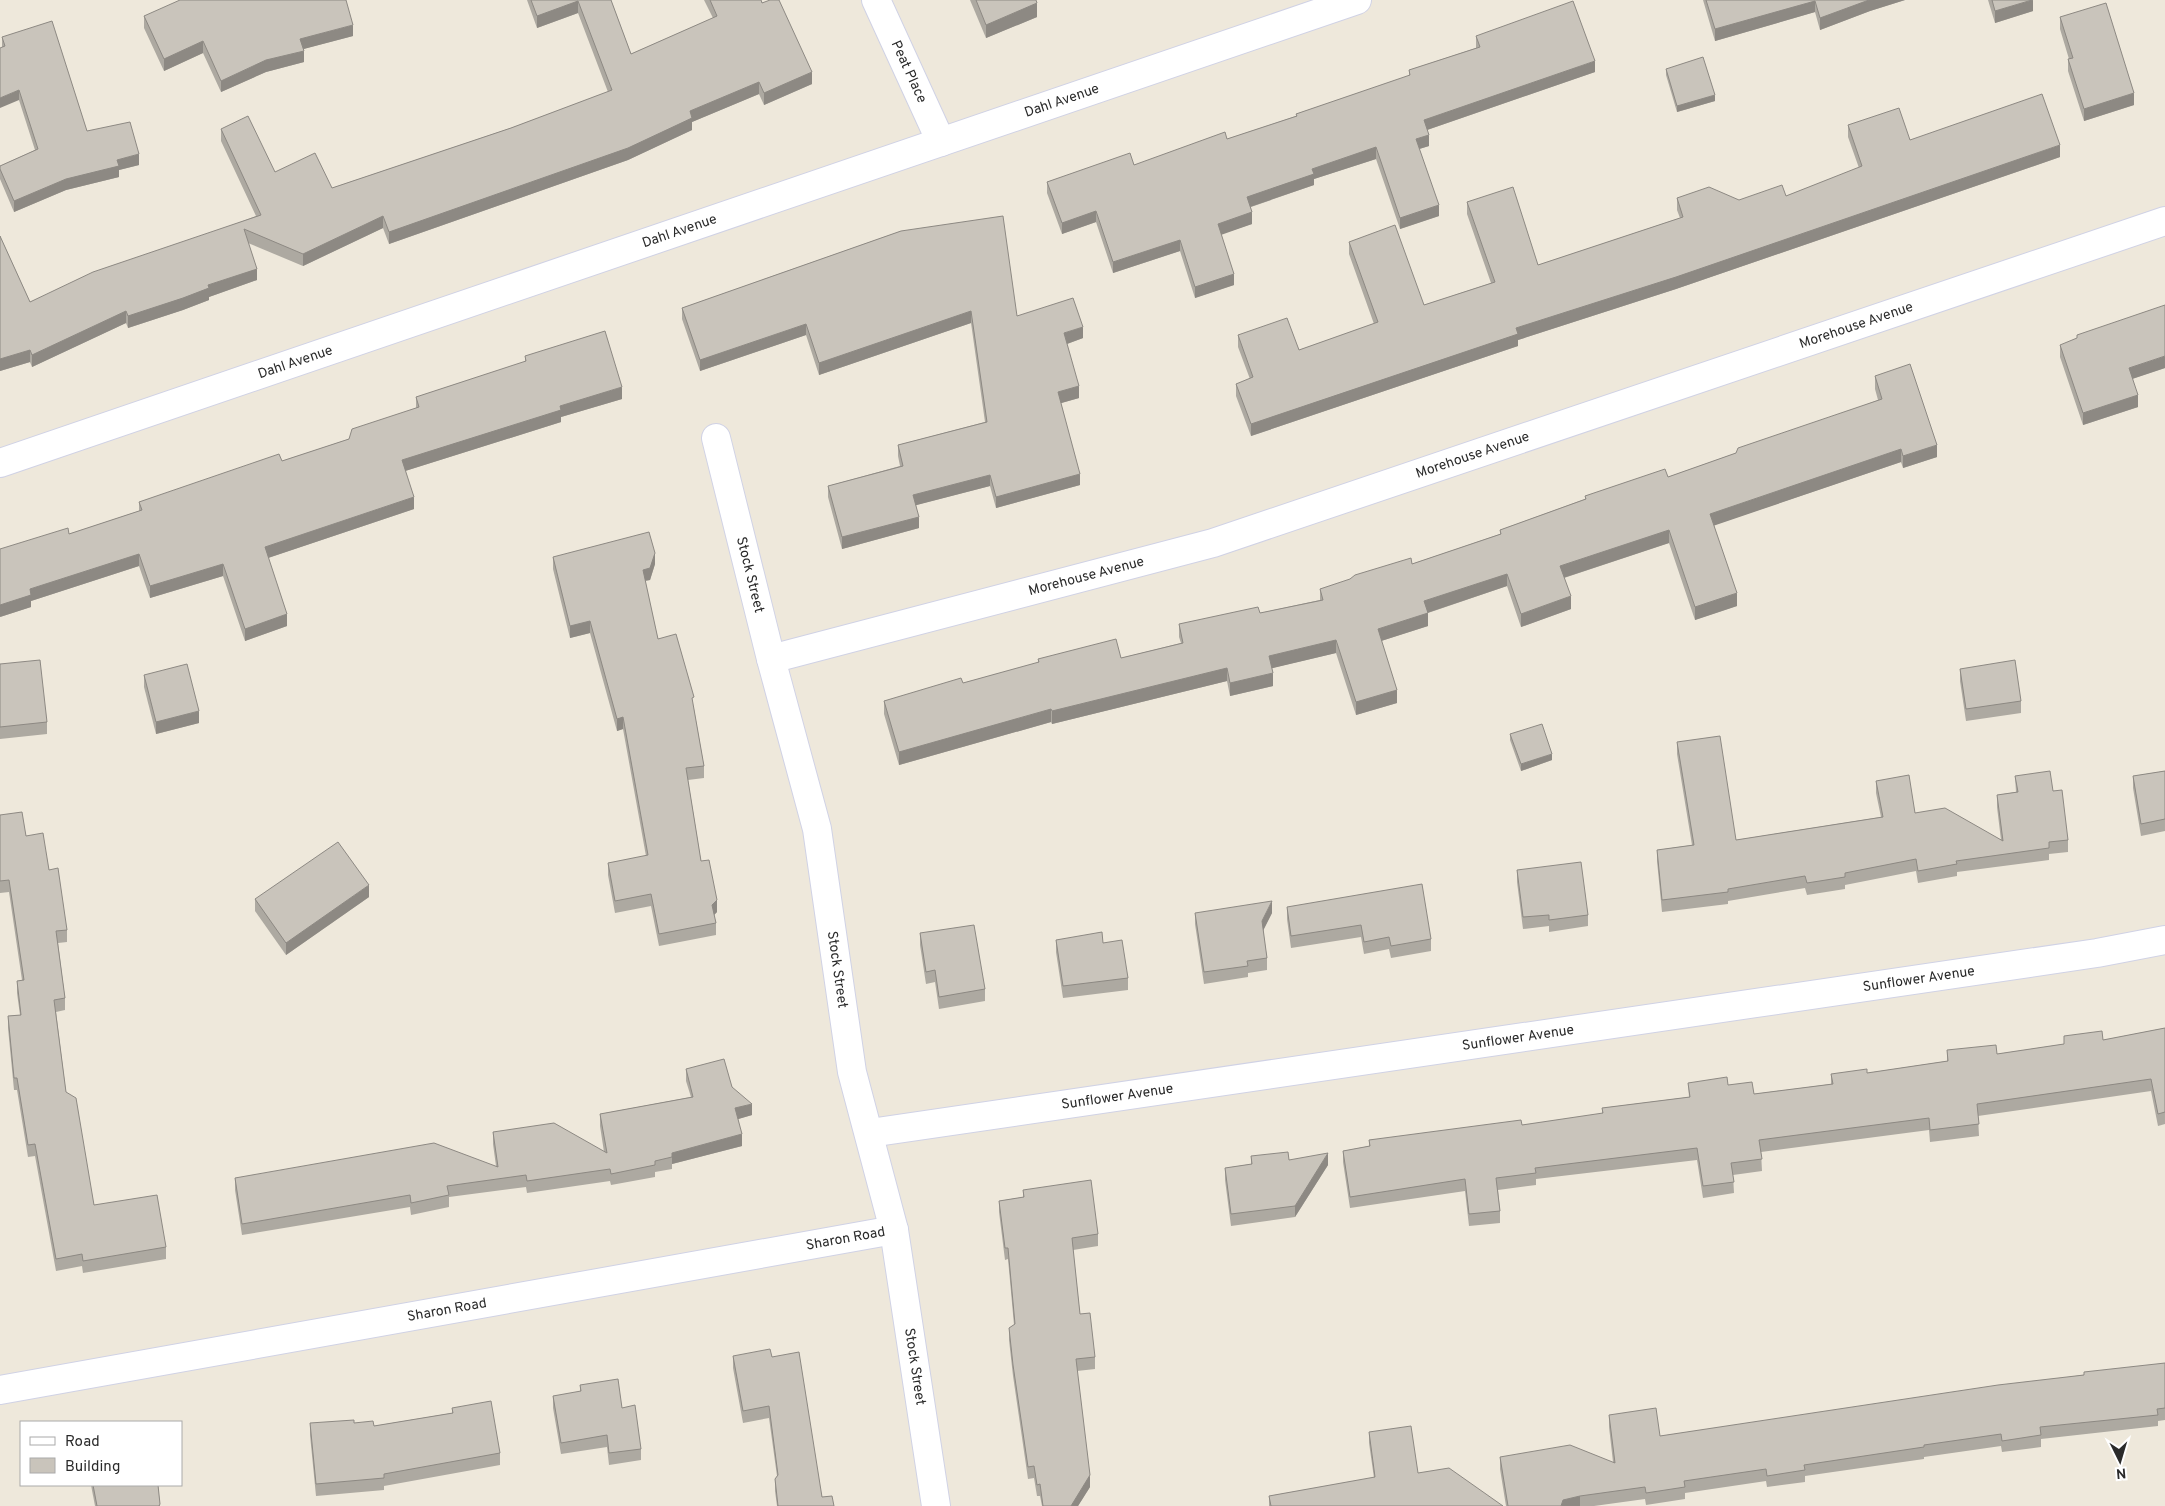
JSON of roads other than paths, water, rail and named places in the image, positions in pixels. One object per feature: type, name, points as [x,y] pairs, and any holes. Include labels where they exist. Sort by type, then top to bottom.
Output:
[{"type":"street","name":"Peat Place","points":[[876,0],[941,142]]},
{"type":"street","name":"Dahl Avenue","points":[[0,463],[1357,0]]},
{"type":"street","name":"Morehouse Avenue","points":[[771,659],[1213,543],[2165,221]]},
{"type":"street","name":"Stock Street","points":[[716,438],[771,659],[817,829],[852,1072],[870,1133],[894,1230],[936,1506]]},
{"type":"street","name":"Sunflower Avenue","points":[[870,1133],[2087,955],[2165,940]]},
{"type":"street","name":"Sharon Road","points":[[0,1390],[894,1230]]}]
